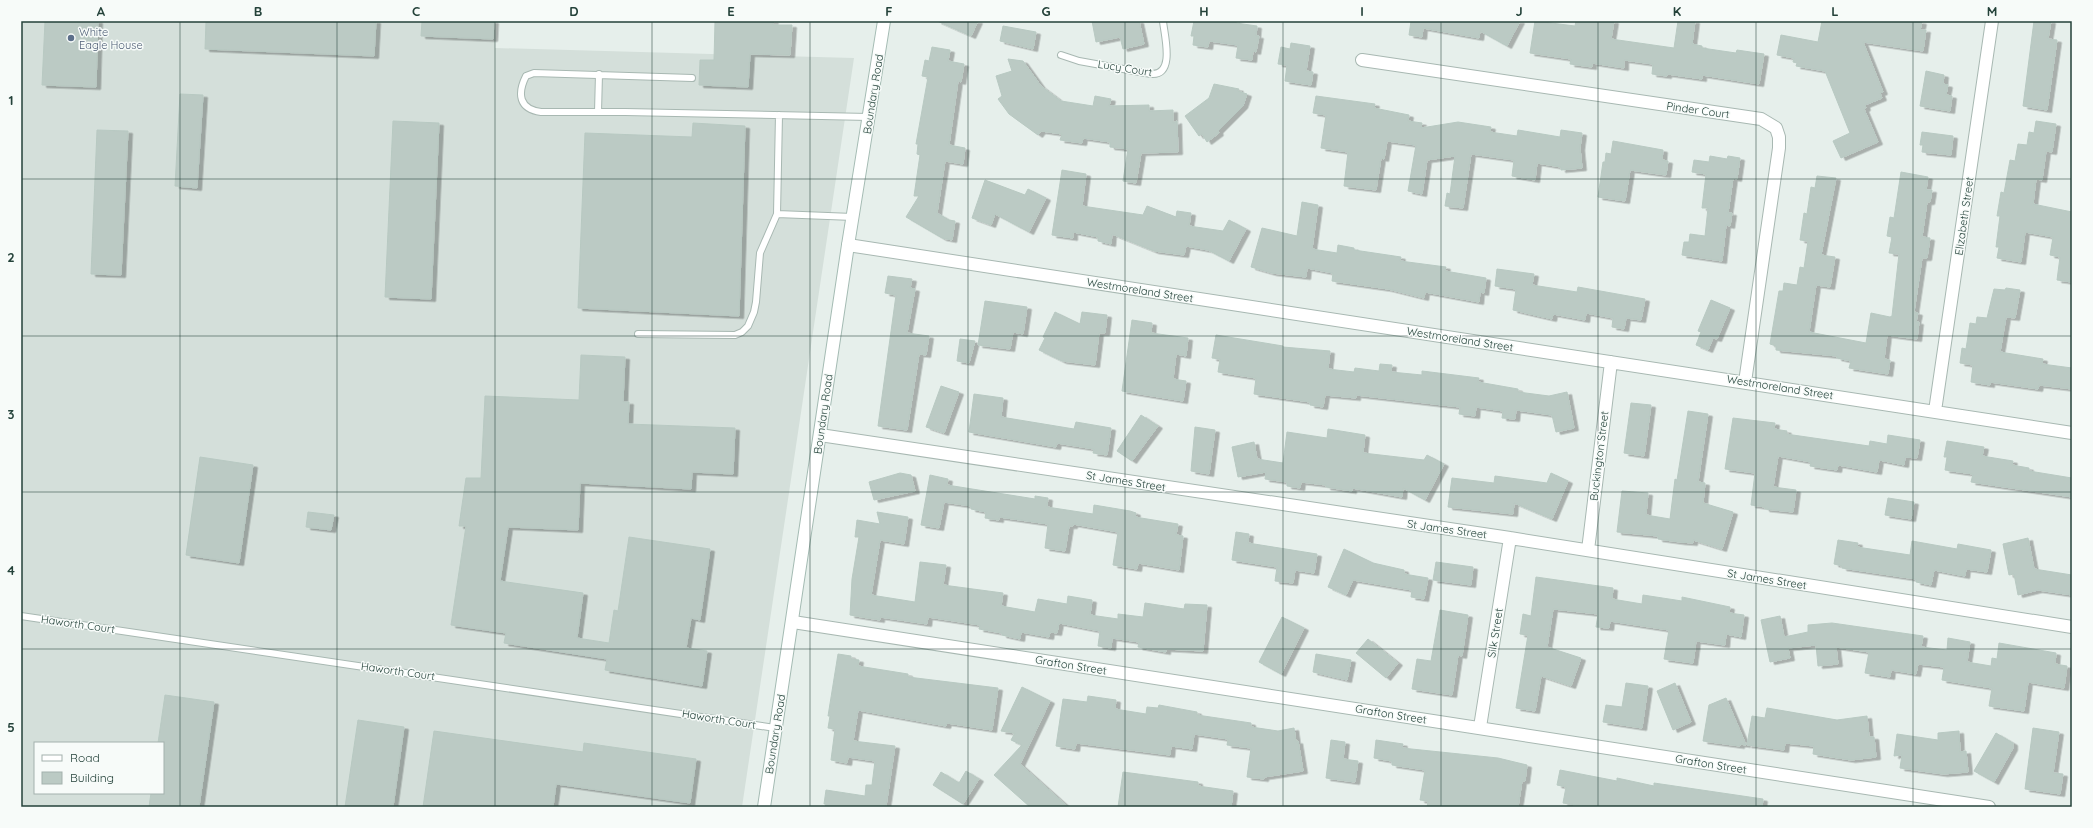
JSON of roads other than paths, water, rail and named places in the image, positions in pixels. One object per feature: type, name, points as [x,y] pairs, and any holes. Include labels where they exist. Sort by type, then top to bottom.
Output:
[{"type":"street","name":"Boundary Road","points":[[764,807],[793,622],[848,245],[884,21]]},
{"type":"street","name":"Elizabeth Street","points":[[1935,411],[1992,21]]},
{"type":"street","name":"Pinder Court","points":[[1362,60],[1761,119],[1776,128],[1779,137],[1779,148],[1745,382]]},
{"type":"street","name":"Westmoreland Street","points":[[848,245],[2072,433]]},
{"type":"street","name":"Buckington Street","points":[[1588,550],[1611,362]]},
{"type":"street","name":"St James Street","points":[[820,434],[1588,550],[2072,627]]},
{"type":"street","name":"Silk Street","points":[[1480,727],[1510,538]]},
{"type":"street","name":"Grafton Street","points":[[793,622],[1480,727],[1989,807]]},
{"type":"lane","name":"Lucy Court","points":[[1061,55],[1084,62],[1157,74],[1163,68],[1167,58],[1163,21]]},
{"type":"lane","points":[[692,78],[534,73],[526,76],[522,84],[521,98],[524,105],[532,111],[869,117]]},
{"type":"lane","points":[[598,112],[599,74]]},
{"type":"lane","points":[[638,334],[735,335],[742,332],[748,326],[754,312],[756,302],[760,253],[777,214],[779,115]]},
{"type":"lane","points":[[777,214],[853,217]]},
{"type":"lane","name":"Haworth Court","points":[[21,616],[776,728]]},
{"type":"place","name":"White Eagle House","points":[[71,38]]}]
